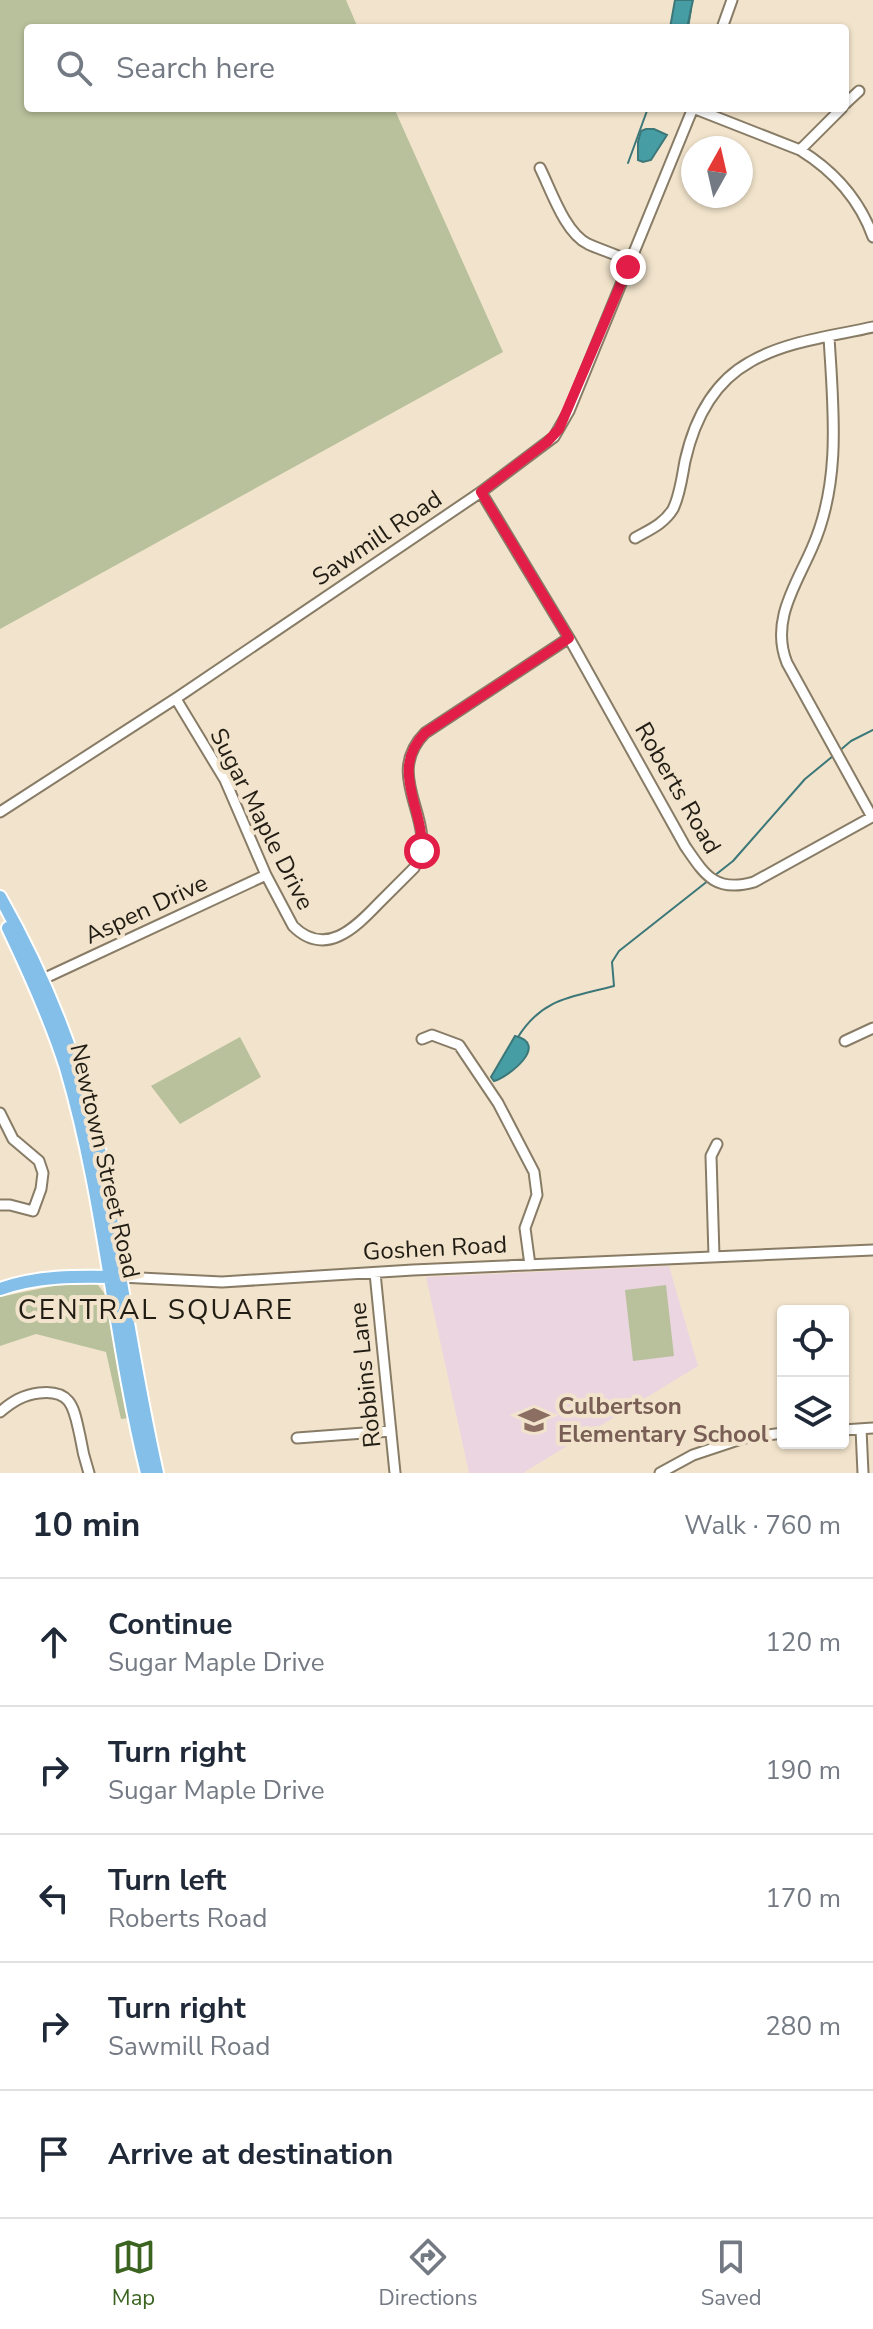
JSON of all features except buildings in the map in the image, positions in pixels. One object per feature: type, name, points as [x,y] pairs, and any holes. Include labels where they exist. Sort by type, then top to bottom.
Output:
[{"type":"main road","name":"Newtown Street Road","points":[[0,897],[43,979],[75,1062],[115,1277],[157,1473]]},
{"type":"main road","name":"Newtown Street Road","points":[[0,914],[37,988],[85,1121]]},
{"type":"main road","name":"Newtown Street Road","points":[[115,1277],[130,1392],[147,1473]]},
{"type":"main road","name":"Goshen Road","points":[[0,1289],[45,1278],[115,1277]]},
{"type":"street","points":[[723,24],[732,0]]},
{"type":"street","points":[[849,100],[859,91]]},
{"type":"street","name":"Sawmill Road","points":[[0,812],[176,699],[481,492],[547,442],[559,429],[691,112]]},
{"type":"street","points":[[703,112],[800,150],[826,167],[846,187],[861,209],[873,237]]},
{"type":"street","points":[[800,150],[837,112]]},
{"type":"street","points":[[540,168],[567,223],[576,233],[586,243],[630,261]]},
{"type":"street","points":[[635,538],[658,525],[673,508],[698,419],[723,383],[761,357],[787,347],[873,327]]},
{"type":"street","name":"Roberts Road","points":[[481,492],[569,638],[685,846],[705,874],[724,885],[740,886],[754,882],[872,817],[787,663],[782,643],[785,606],[820,527],[833,466],[834,411],[829,337]]},
{"type":"street","name":"Sugar Maple Drive","points":[[176,699],[225,780],[288,920],[299,932],[315,938],[338,938],[354,929],[420,860],[423,842],[408,772],[408,760],[418,741],[425,733],[569,638]]},
{"type":"street","name":"Aspen Drive","points":[[43,979],[266,875]]},
{"type":"street","points":[[845,1041],[873,1028]]},
{"type":"street","points":[[422,1039],[432,1035],[459,1045],[498,1103],[534,1172],[537,1195],[525,1228],[530,1265]]},
{"type":"street","points":[[0,1113],[13,1139],[39,1161],[43,1173],[33,1211],[0,1205]]},
{"type":"street","points":[[714,1256],[711,1156],[717,1144]]},
{"type":"street","name":"Goshen Road","points":[[115,1277],[222,1282],[873,1250]]},
{"type":"street","name":"Robbins Lane","points":[[375,1273],[395,1473]]},
{"type":"street","points":[[0,1412],[16,1399],[28,1395],[52,1392],[65,1397],[72,1404],[76,1416],[89,1473]]},
{"type":"street","points":[[849,1430],[873,1428]]},
{"type":"street","points":[[861,1429],[863,1473]]},
{"type":"street","points":[[297,1438],[391,1431]]},
{"type":"street","points":[[660,1473],[693,1455],[744,1438],[777,1434]]},
{"type":"shaded area","name":"Culbertson Elementary School","points":[[669,1266],[698,1366],[523,1473],[469,1473],[426,1277]]},
{"type":"green space","points":[[0,0],[346,0],[356,24],[24,24],[24,112],[396,112],[503,352],[0,629]]},
{"type":"green space","points":[[240,1037],[261,1077],[180,1124],[151,1086]]},
{"type":"green space","points":[[62,1284],[98,1285],[105,1294],[128,1418],[121,1419],[106,1352],[36,1334],[0,1346],[0,1297]]},
{"type":"green space","points":[[666,1285],[674,1356],[633,1361],[625,1290]]},
{"type":"water","points":[[675,0],[693,0],[688,24],[671,24]]},
{"type":"water","points":[[646,129],[667,135],[651,160],[643,162],[638,160],[638,142],[641,131]]},
{"type":"water","points":[[515,1036],[525,1040],[529,1046],[528,1053],[509,1073],[494,1081],[491,1077]]},
{"type":"waterway","points":[[689,24],[691,9]]},
{"type":"waterway","points":[[628,163],[647,112]]},
{"type":"waterway","points":[[838,752],[873,730]]},
{"type":"waterway","points":[[714,876],[733,861],[805,779],[833,756]]},
{"type":"waterway","points":[[518,1037],[549,1006],[573,996],[614,986],[612,962],[619,951],[709,880]]},
{"type":"place","name":"Culbertson Elementary School","points":[[534,1420]]},
{"type":"district","name":"CENTRAL SQUARE","points":[[156,1310]]},
{"type":"route","points":[[422,851],[423,842],[408,772],[408,760],[418,741],[425,733],[569,638],[481,492],[554,437],[569,411],[628,267]]}]
